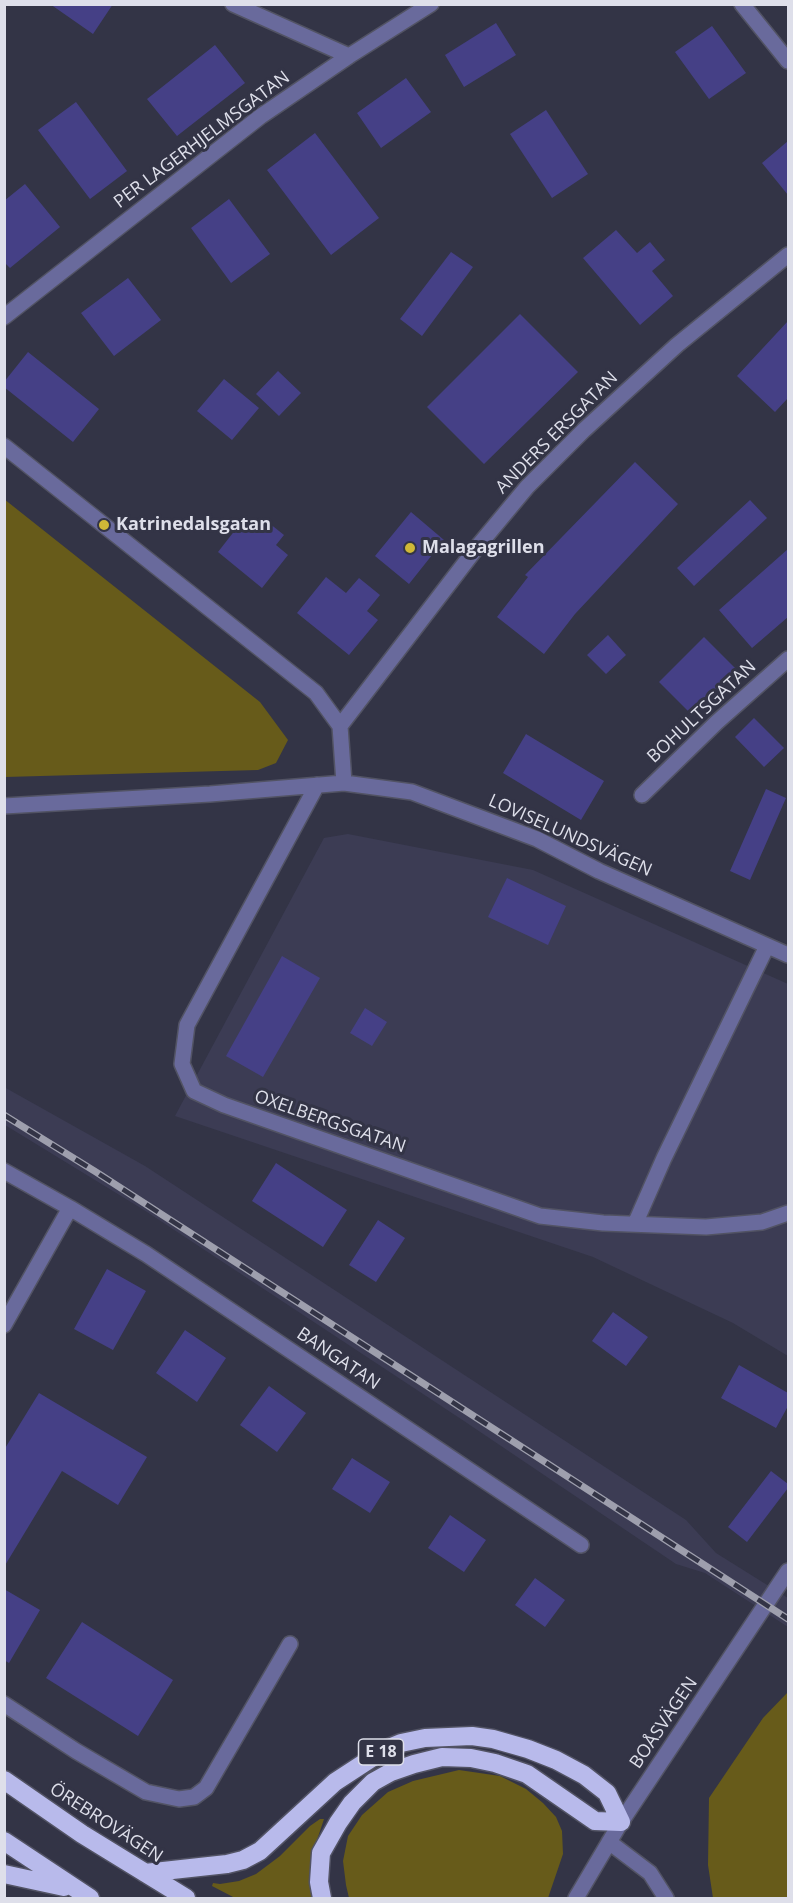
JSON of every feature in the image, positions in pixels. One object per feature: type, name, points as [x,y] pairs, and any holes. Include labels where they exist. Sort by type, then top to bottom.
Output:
[{"type":"highway","name":"E 18","points":[[145,1874],[243,1860],[260,1851],[335,1782],[384,1750],[401,1743],[425,1738],[472,1736],[493,1739],[556,1760],[584,1775],[607,1793],[621,1822],[595,1821],[527,1774],[495,1763],[471,1758],[442,1757],[414,1764],[391,1772],[374,1782],[352,1803],[338,1822],[321,1853],[319,1882],[322,1899]]},
{"type":"highway","name":"ÖREBROVÄGEN","points":[[4,1780],[82,1834],[186,1899]]},
{"type":"highway","points":[[4,1841],[90,1899]]},
{"type":"highway","points":[[4,1874],[75,1889]]},
{"type":"street","points":[[233,4],[349,56]]},
{"type":"street","name":"PER LAGERHJELMSGATAN","points":[[4,317],[261,116],[431,4]]},
{"type":"street","points":[[742,4],[789,61]]},
{"type":"street","name":"ANDERS ERSGATAN","points":[[340,726],[478,546],[527,487],[584,430],[677,345],[789,255]]},
{"type":"street","points":[[4,446],[316,693],[340,726],[344,783]]},
{"type":"street","name":"BOHULTSGATAN","points":[[642,795],[717,722],[789,659]]},
{"type":"street","name":"LOVISELUNDSVÄGEN","points":[[4,806],[210,794],[344,783],[412,792],[537,839],[599,871],[789,955]]},
{"type":"street","name":"OXELBERGSGATAN","points":[[316,785],[187,1025],[182,1064],[194,1091],[224,1105],[540,1216],[706,1227],[762,1222],[789,1213]]},
{"type":"street","points":[[635,1224],[664,1158],[766,946]]},
{"type":"street","name":"BANGATAN","points":[[4,1172],[70,1208],[146,1254],[581,1545]]},
{"type":"street","points":[[4,1325],[70,1208]]},
{"type":"street","name":"BOÅSVÄGEN","points":[[576,1899],[621,1822],[789,1571]]},
{"type":"street","points":[[4,1704],[76,1751],[146,1792],[179,1799],[194,1797],[206,1788],[290,1644]]},
{"type":"street","points":[[609,1842],[650,1873],[666,1899]]},
{"type":"shaded area","points":[[4,499],[260,702],[288,740],[276,763],[258,770],[5,777]]},
{"type":"shaded area","points":[[348,834],[533,870],[788,984],[788,1356],[733,1323],[593,1257],[175,1116],[324,838]]},
{"type":"shaded area","points":[[4,1087],[145,1166],[686,1520],[716,1553],[788,1598],[788,1627],[705,1573],[676,1564],[144,1210],[5,1125]]},
{"type":"shaded area","points":[[788,1692],[788,1898],[713,1898],[708,1865],[709,1798],[763,1718]]},
{"type":"shaded area","points":[[459,1770],[500,1776],[526,1789],[556,1817],[562,1831],[563,1854],[548,1898],[349,1898],[343,1861],[348,1836],[362,1815],[388,1792],[413,1781]]},
{"type":"shaded area","points":[[320,1819],[324,1819],[316,1843],[312,1878],[316,1898],[235,1898],[212,1886],[213,1883],[239,1881],[256,1874],[280,1856]]},
{"type":"building","points":[[50,4],[113,4],[93,34]]},
{"type":"building","points":[[496,23],[516,55],[464,87],[445,55]]},
{"type":"building","points":[[712,26],[746,73],[709,99],[675,52]]},
{"type":"building","points":[[215,45],[245,83],[177,136],[147,99]]},
{"type":"building","points":[[406,78],[431,112],[381,148],[357,113]]},
{"type":"building","points":[[76,102],[127,171],[90,199],[38,130]]},
{"type":"building","points":[[546,110],[588,174],[552,198],[510,134]]},
{"type":"building","points":[[315,133],[379,218],[331,255],[267,170]]},
{"type":"building","points":[[788,141],[788,195],[762,163]]},
{"type":"building","points":[[25,184],[60,227],[10,268],[4,262],[4,201]]},
{"type":"building","points":[[229,199],[270,254],[231,283],[191,228]]},
{"type":"building","points":[[616,230],[637,253],[650,242],[665,260],[652,271],[673,296],[640,325],[583,258]]},
{"type":"building","points":[[451,252],[473,267],[422,336],[400,319]]},
{"type":"building","points":[[128,278],[161,320],[114,356],[81,313]]},
{"type":"building","points":[[520,314],[578,372],[484,464],[427,407]]},
{"type":"building","points":[[788,321],[788,398],[775,412],[737,376]]},
{"type":"building","points":[[28,352],[99,409],[73,442],[4,387],[4,382]]},
{"type":"building","points":[[278,371],[301,393],[279,416],[256,394]]},
{"type":"building","points":[[224,379],[259,408],[232,440],[197,411]]},
{"type":"building","points":[[635,462],[678,504],[575,614],[544,654],[497,617],[528,577],[525,575]]},
{"type":"building","points":[[750,500],[767,518],[694,586],[677,568]]},
{"type":"building","name":"Malagagrillen","points":[[411,512],[444,540],[409,584],[375,556]]},
{"type":"building","points":[[264,519],[284,535],[276,545],[288,555],[262,588],[218,552],[243,520],[256,530]]},
{"type":"building","points":[[788,549],[788,617],[752,648],[719,610]]},
{"type":"building","points":[[326,577],[346,593],[359,578],[380,595],[367,611],[378,620],[349,655],[297,613]]},
{"type":"building","points":[[608,635],[626,655],[606,674],[587,655]]},
{"type":"building","points":[[704,637],[736,669],[691,714],[659,682]]},
{"type":"building","points":[[754,718],[784,748],[764,767],[735,737]]},
{"type":"building","points":[[526,734],[604,781],[581,820],[503,773]]},
{"type":"building","points":[[766,789],[786,798],[750,880],[730,871]]},
{"type":"building","points":[[507,878],[566,906],[548,945],[488,917]]},
{"type":"building","points":[[282,956],[320,978],[263,1077],[226,1056]]},
{"type":"building","points":[[365,1008],[387,1022],[372,1046],[350,1033]]},
{"type":"building","points":[[276,1163],[347,1210],[323,1247],[252,1201]]},
{"type":"building","points":[[378,1220],[405,1238],[376,1282],[349,1265]]},
{"type":"building","points":[[107,1269],[146,1291],[113,1350],[74,1329]]},
{"type":"building","points":[[613,1312],[648,1337],[626,1366],[592,1341]]},
{"type":"building","points":[[185,1330],[226,1358],[197,1402],[156,1373]]},
{"type":"building","points":[[739,1365],[788,1393],[788,1406],[776,1428],[721,1398]]},
{"type":"building","points":[[269,1386],[306,1413],[277,1452],[240,1425]]},
{"type":"building","points":[[39,1393],[147,1457],[118,1505],[62,1471],[4,1567],[4,1450]]},
{"type":"building","points":[[352,1458],[390,1482],[370,1513],[332,1489]]},
{"type":"building","points":[[771,1471],[788,1484],[788,1488],[747,1542],[728,1527]]},
{"type":"building","points":[[450,1515],[486,1540],[464,1572],[428,1548]]},
{"type":"building","points":[[535,1578],[565,1600],[545,1627],[515,1605]]},
{"type":"building","points":[[4,1589],[40,1610],[9,1663],[4,1660]]},
{"type":"building","points":[[82,1622],[173,1680],[138,1736],[46,1678]]},
{"type":"railway","points":[[4,1115],[96,1172],[788,1619]]},
{"type":"place","name":"Katrinedalsgatan","points":[[104,525]]},
{"type":"place","name":"Malagagrillen","points":[[410,548]]}]
